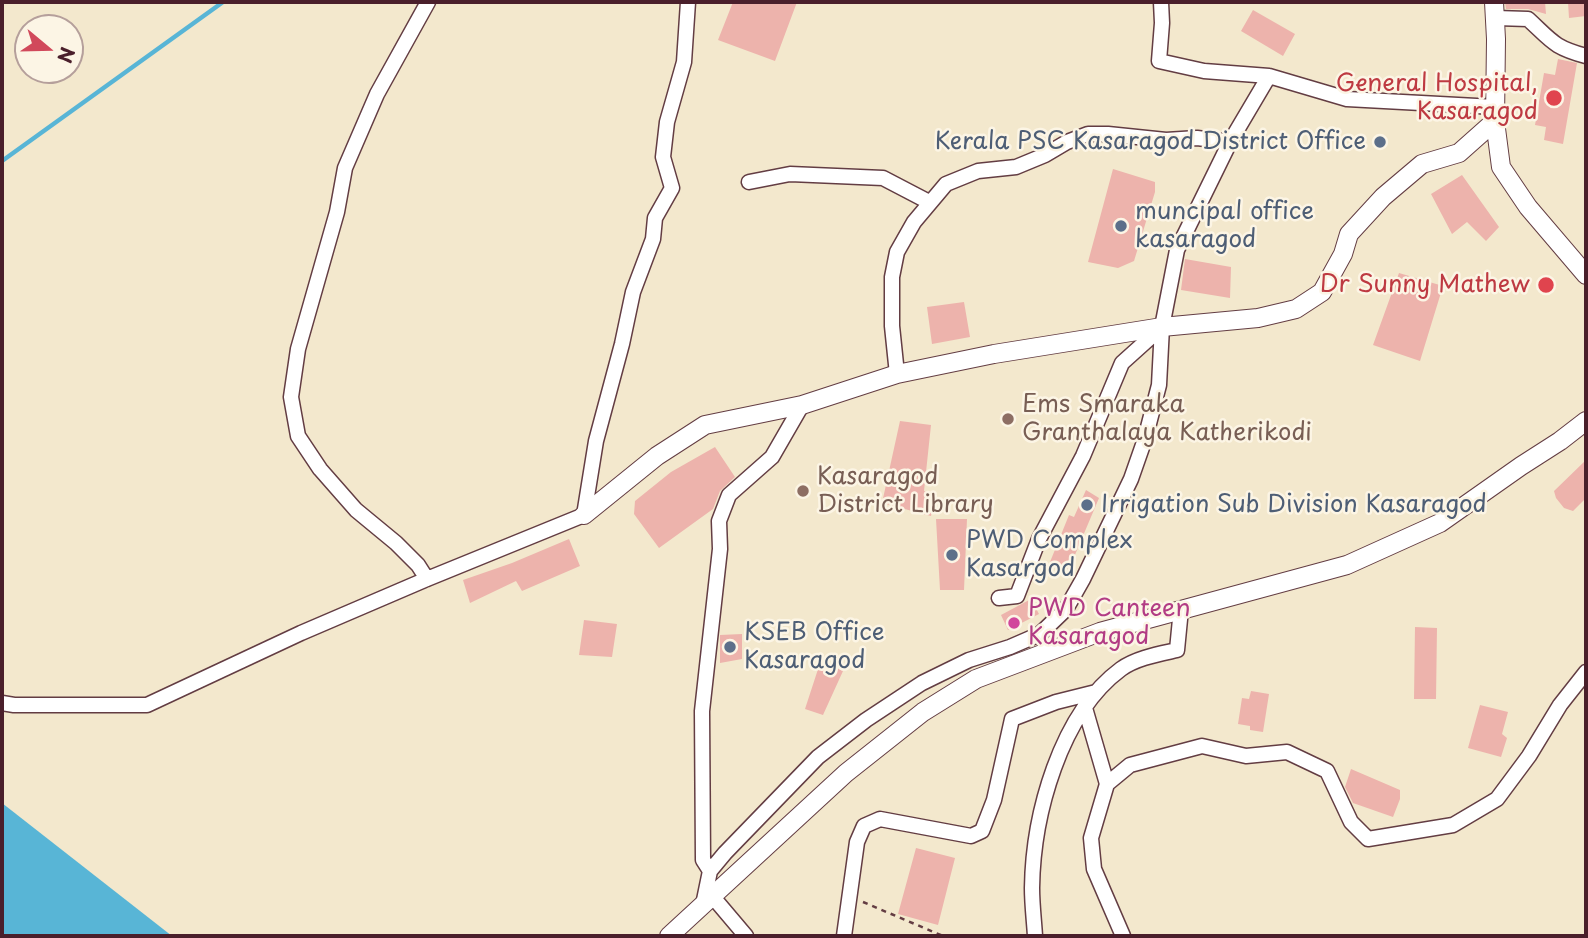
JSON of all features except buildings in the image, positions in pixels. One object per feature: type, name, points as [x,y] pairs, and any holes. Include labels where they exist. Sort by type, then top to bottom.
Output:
[{"type":"main road","points":[[1495,10],[1495,114],[1502,166],[1528,207],[1586,275]]},
{"type":"main road","points":[[584,515],[657,456],[705,425],[802,405],[897,374],[994,354],[1162,327],[1258,318],[1296,309],[1322,292],[1343,254],[1349,234],[1383,197],[1422,164],[1459,153],[1495,114]]},
{"type":"main road","points":[[669,936],[846,773],[923,712],[976,679],[1100,632],[1347,565],[1440,523],[1586,421]]},
{"type":"street","points":[[427,579],[418,565],[356,510],[320,469],[298,436],[291,397],[298,349],[337,212],[345,168],[382,85],[428,2]]},
{"type":"street","points":[[2,703],[147,705],[301,633],[584,515],[596,441],[633,292],[653,239],[655,218],[672,188],[663,157],[667,122],[684,62],[688,2]]},
{"type":"street","points":[[1161,2],[1163,23],[1159,61],[1204,71],[1269,76],[1347,99],[1495,114]]},
{"type":"street","points":[[1495,10],[1528,19],[1549,41],[1562,50],[1586,55]]},
{"type":"street","points":[[746,936],[708,901],[710,871],[818,757],[866,720],[922,683],[970,660],[1040,634],[1066,609],[1131,479],[1158,385],[1162,327],[1177,250],[1230,142],[1269,76]]},
{"type":"street","points":[[897,374],[892,326],[892,277],[897,252],[914,222],[946,184],[978,171],[1016,167],[1088,134],[1166,139],[1197,138],[1230,142]]},
{"type":"street","points":[[749,183],[790,174],[883,178],[929,202]]},
{"type":"street","points":[[999,598],[1017,596],[1039,539],[1083,456],[1122,363],[1162,327]]},
{"type":"street","points":[[710,871],[703,860],[702,711],[720,550],[719,521],[729,495],[772,457],[802,405]]},
{"type":"street","points":[[1035,936],[1032,890],[1034,852],[1052,772],[1069,730],[1096,692],[1122,668],[1177,650],[1181,609]]},
{"type":"street","points":[[1107,784],[1130,765],[1202,746],[1246,756],[1287,752],[1327,771],[1350,822],[1368,839],[1453,825],[1497,799],[1529,756],[1560,705],[1586,672]]},
{"type":"street","points":[[844,936],[857,842],[864,826],[880,819],[971,836],[982,831],[994,800],[1012,719],[1056,702],[1096,692]]},
{"type":"street","points":[[1085,708],[1107,784],[1091,838],[1094,869],[1123,936]]},
{"type":"path","points":[[850,897],[943,936]]},
{"type":"water","points":[[2,803],[172,936],[2,936]]},
{"type":"waterway","points":[[2,161],[223,2]]},
{"type":"place","name":"General Hospital, Kasaragod","points":[[1554,98]]},
{"type":"place","name":"Kerala PSC Kasaragod District Office","points":[[1380,142]]},
{"type":"place","name":"muncipal office kasaragod","points":[[1121,226]]},
{"type":"place","name":"Dr Sunny Mathew","points":[[1546,285]]},
{"type":"place","name":"Ems Smaraka Granthalaya Katherikodi","points":[[1008,419]]},
{"type":"place","name":"Kasaragod District Library","points":[[803,491]]},
{"type":"place","name":"Irrigation Sub Division Kasaragod","points":[[1087,505]]},
{"type":"place","name":"PWD Complex Kasargod","points":[[952,555]]},
{"type":"place","name":"PWD Canteen Kasaragod","points":[[1014,623]]},
{"type":"place","name":"KSEB Office Kasaragod","points":[[730,647]]}]
